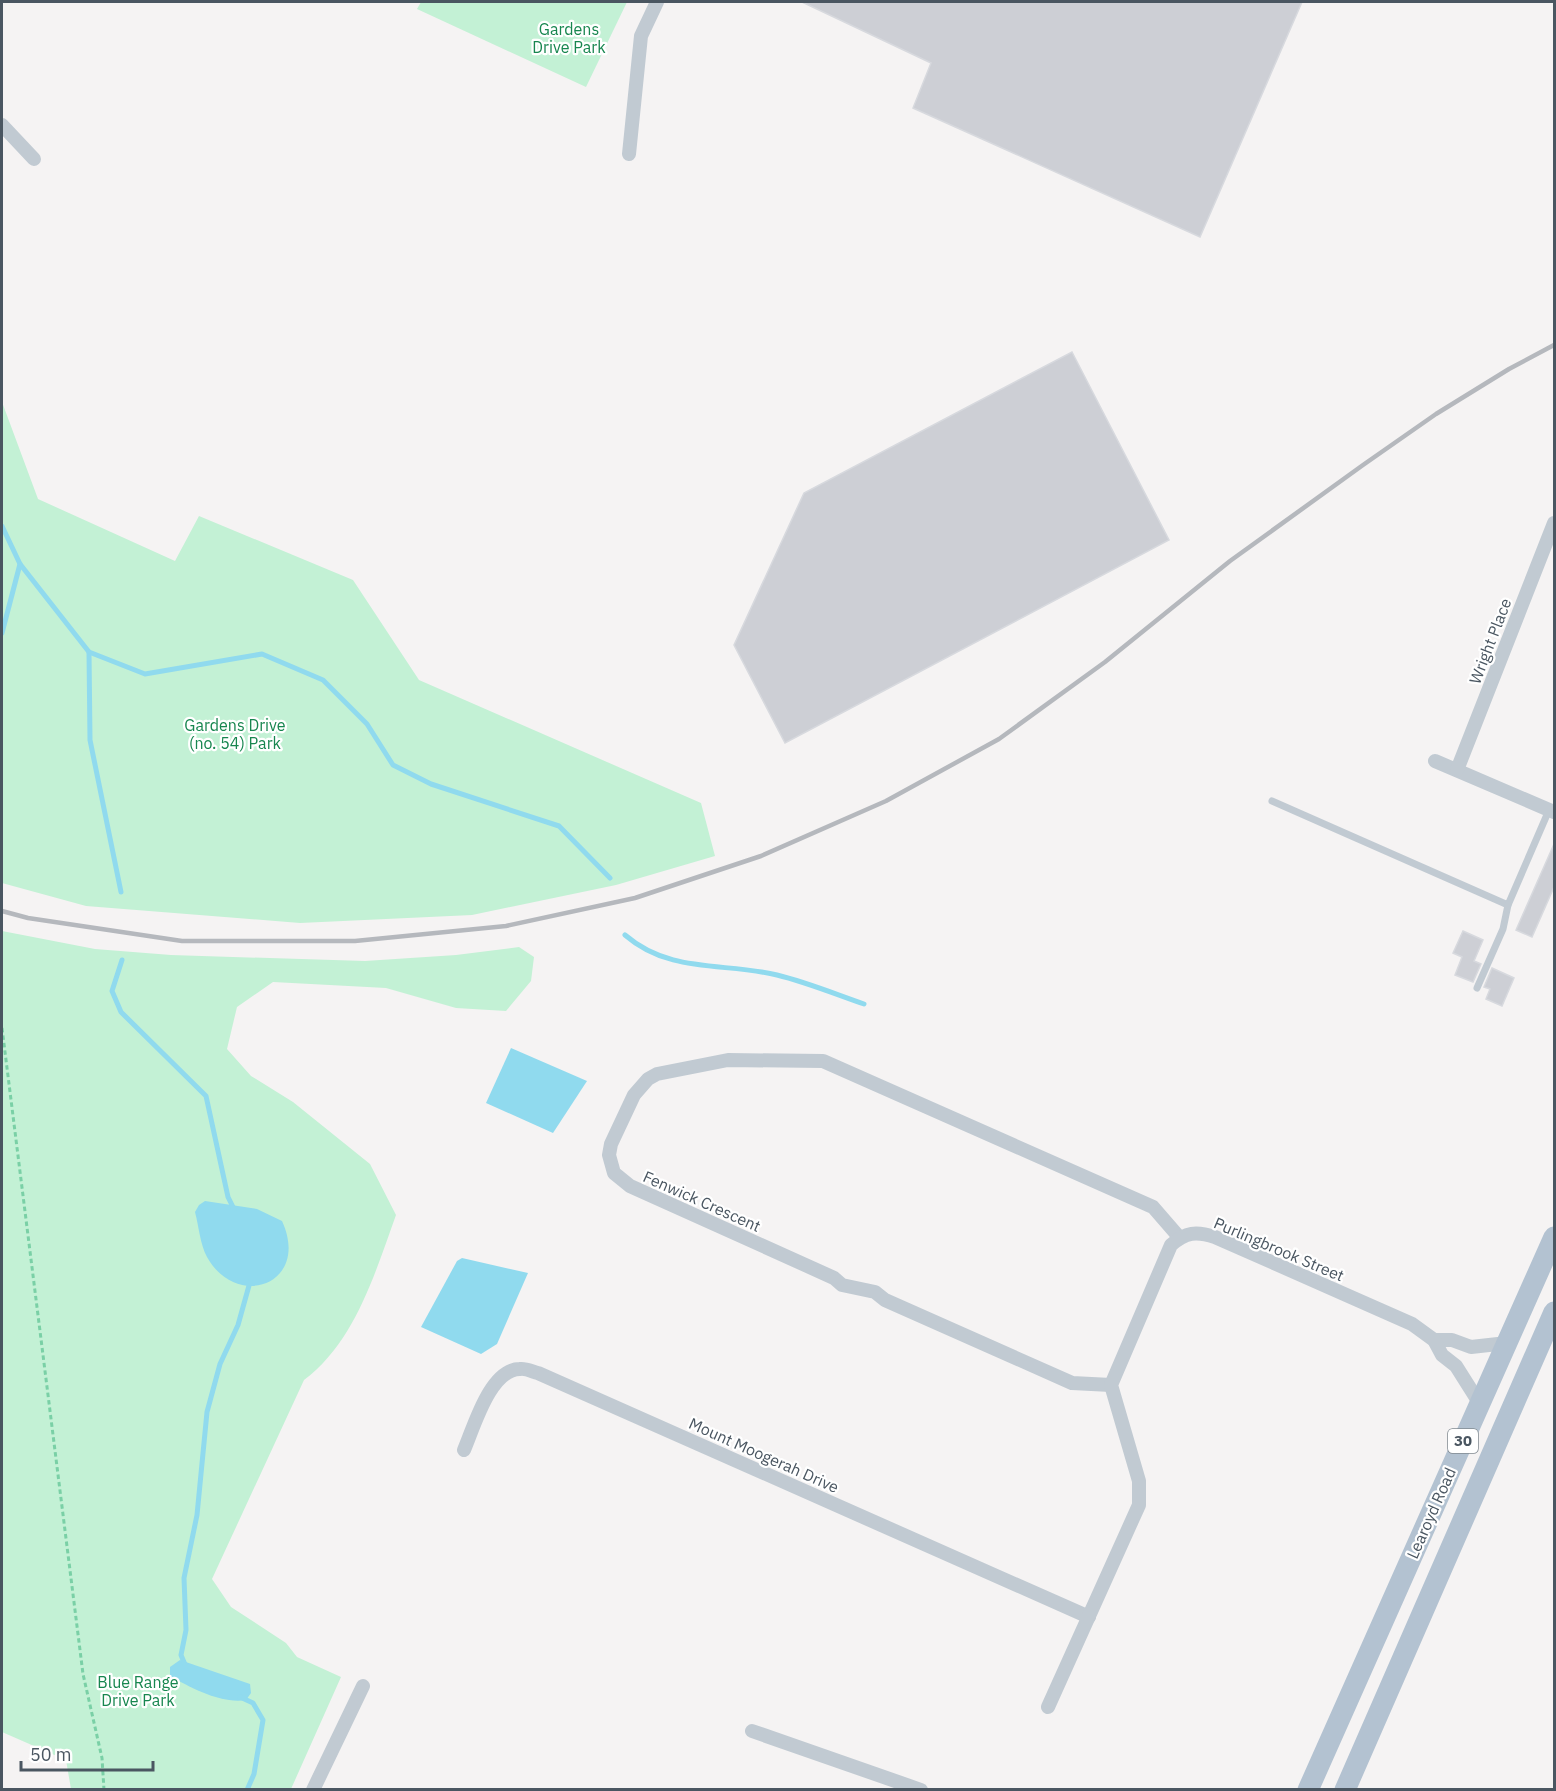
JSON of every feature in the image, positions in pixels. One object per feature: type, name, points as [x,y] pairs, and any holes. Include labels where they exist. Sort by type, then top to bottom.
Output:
[{"type":"main road","name":"Learoyd Road","points":[[1308,1790],[1554,1237]]},
{"type":"main road","name":"Learoyd Road","points":[[1345,1790],[1554,1312]]},
{"type":"street","points":[[629,154],[641,36],[657,2]]},
{"type":"street","points":[[2,126],[34,159]]},
{"type":"street","name":"Wright Place","points":[[1457,770],[1554,523]]},
{"type":"street","points":[[1436,761],[1552,811]]},
{"type":"street","name":"Fenwick Crescent","points":[[1111,1385],[1072,1383],[885,1300],[875,1292],[842,1285],[834,1278],[630,1186],[614,1173],[609,1155],[611,1144],[629,1105],[640,1086],[657,1074],[728,1060],[823,1061],[1153,1207],[1179,1238]]},
{"type":"street","name":"Purlingbrook Street","points":[[1179,1238],[1198,1232],[1215,1237],[1412,1324],[1434,1340],[1442,1355],[1462,1372],[1480,1404]]},
{"type":"street","points":[[1048,1707],[1136,1517],[1141,1496],[1139,1481],[1111,1385],[1171,1245],[1179,1238]]},
{"type":"street","name":"Purlingbrook Street","points":[[1434,1340],[1452,1340],[1472,1347],[1507,1343]]},
{"type":"street","name":"Mount Moogerah Drive","points":[[464,1450],[491,1387],[503,1375],[519,1368],[538,1373],[1089,1617]]},
{"type":"street","points":[[313,1790],[363,1686]]},
{"type":"street","points":[[752,1731],[921,1790]]},
{"type":"lane","points":[[1272,801],[1508,904]]},
{"type":"lane","points":[[1478,988],[1503,929],[1508,904],[1552,811]]},
{"type":"path","points":[[2,1028],[83,1674],[102,1758],[104,1790]]},
{"type":"green space","name":"Gardens Drive Park","points":[[421,2],[627,2],[586,87],[417,9]]},
{"type":"green space","name":"Gardens Drive (no. 54) Park","points":[[2,402],[38,499],[175,561],[199,516],[353,580],[419,680],[701,803],[715,856],[616,885],[472,915],[300,923],[86,906],[2,883]]},
{"type":"green space","name":"Blue Range Drive Park","points":[[2,931],[95,949],[171,955],[365,961],[456,955],[519,947],[534,957],[531,981],[506,1011],[456,1008],[386,988],[273,982],[237,1007],[227,1049],[251,1076],[293,1102],[370,1164],[396,1215],[361,1305],[337,1346],[304,1380],[212,1579],[231,1607],[286,1643],[297,1657],[341,1677],[291,1789],[71,1789],[66,1760],[2,1732]]},
{"type":"water","points":[[511,1048],[587,1081],[553,1133],[486,1103]]},
{"type":"water","points":[[205,1201],[257,1209],[282,1221],[288,1243],[287,1261],[279,1274],[267,1283],[252,1286],[235,1283],[220,1274],[207,1257],[195,1212]]},
{"type":"water","points":[[462,1258],[528,1273],[497,1344],[481,1354],[421,1327],[457,1261]]},
{"type":"water","points":[[180,1660],[250,1684],[251,1693],[246,1700],[236,1701],[197,1690],[170,1676],[170,1667]]},
{"type":"building","points":[[802,2],[1302,2],[1200,237],[913,108],[931,63]]},
{"type":"building","points":[[1072,352],[1169,540],[785,743],[734,645],[804,493]]},
{"type":"building","points":[[1554,844],[1554,887],[1532,937],[1516,930]]},
{"type":"building","points":[[1463,931],[1483,940],[1474,961],[1481,964],[1473,982],[1455,975],[1462,957],[1453,953]]},
{"type":"building","points":[[1492,968],[1514,978],[1502,1006],[1486,999],[1490,989],[1484,987]]},
{"type":"waterway","points":[[2,526],[20,564],[89,652],[90,740],[121,892]]},
{"type":"waterway","points":[[2,633],[20,564]]},
{"type":"waterway","points":[[89,652],[145,674],[262,654],[323,680],[367,724],[393,765],[431,784],[559,826],[610,878]]},
{"type":"waterway","points":[[625,935],[660,956],[698,965],[777,975],[864,1004]]},
{"type":"waterway","points":[[122,960],[112,991],[121,1012],[206,1096],[228,1197],[234,1209]]},
{"type":"waterway","points":[[186,1667],[181,1655],[186,1630],[184,1578],[197,1515],[207,1412],[220,1364],[238,1325],[250,1282]]},
{"type":"waterway","points":[[240,1697],[253,1703],[263,1720],[254,1774],[247,1790]]},
{"type":"railway","points":[[2,911],[28,918],[182,941],[355,941],[506,926],[635,898],[761,856],[886,801],[999,739],[1105,662],[1230,561],[1363,465],[1436,414],[1509,369],[1554,345]]}]
